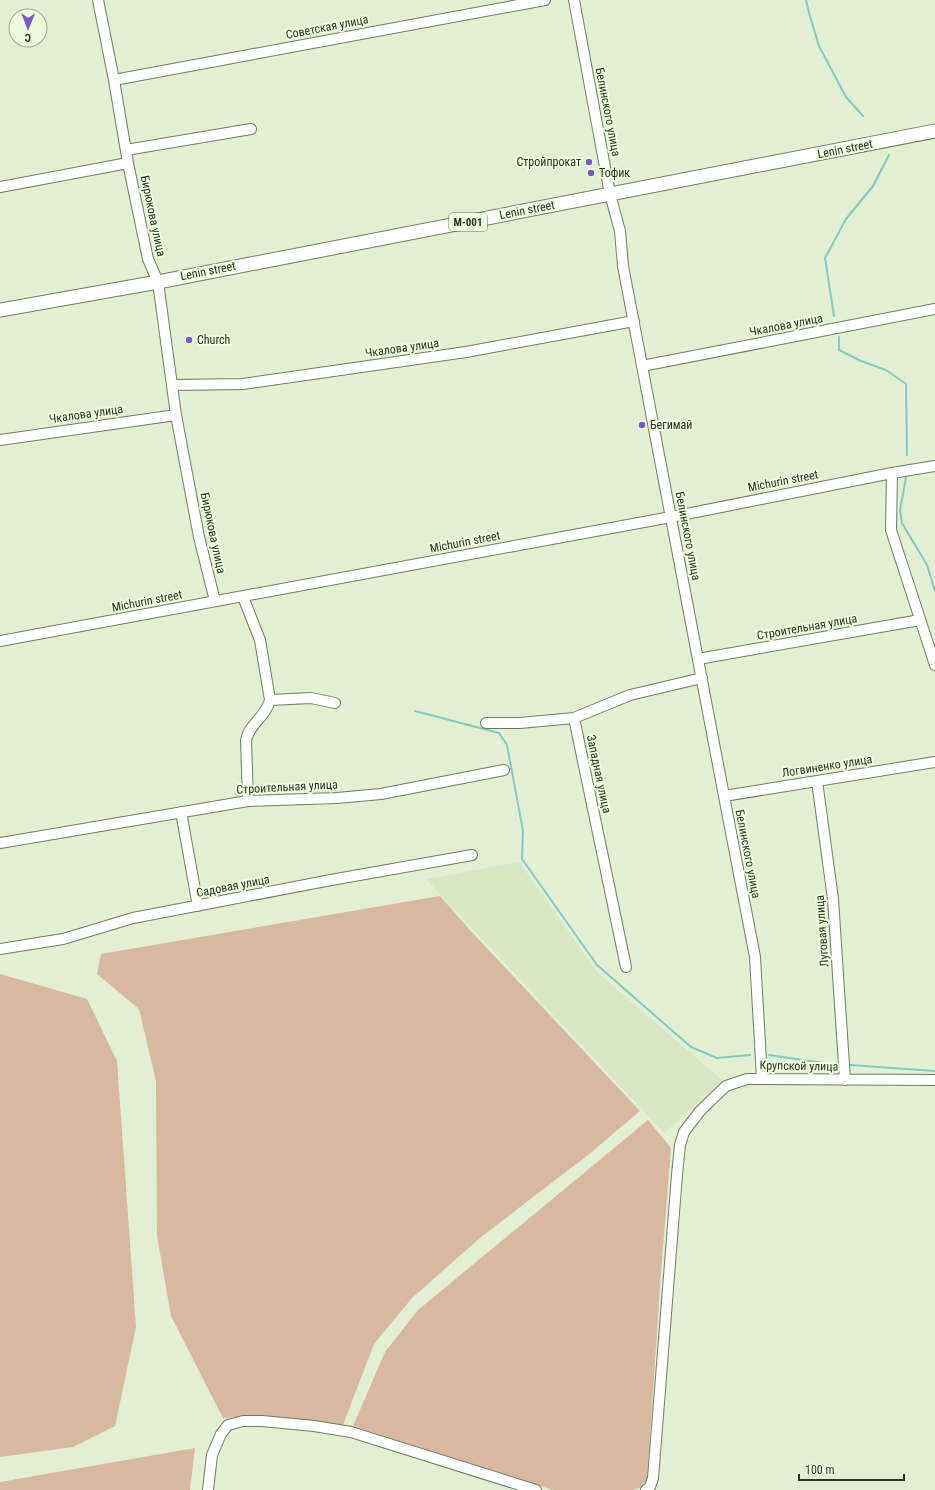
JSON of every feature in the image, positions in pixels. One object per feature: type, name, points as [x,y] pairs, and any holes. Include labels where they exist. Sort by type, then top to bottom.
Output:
[{"type":"main road","name":"Lenin street","points":[[0,310],[158,282],[935,131]]},
{"type":"street","name":"Бирюкова улица","points":[[98,0],[128,162],[148,259],[158,282],[176,415],[199,537],[215,601]]},
{"type":"street","name":"Советская улица","points":[[114,80],[545,0]]},
{"type":"street","name":"Белинского улица","points":[[574,0],[610,194],[620,231],[623,266],[755,957],[762,1078]]},
{"type":"street","points":[[126,150],[251,129]]},
{"type":"street","points":[[0,187],[128,162]]},
{"type":"street","name":"Чкалова улица","points":[[642,366],[935,309]]},
{"type":"street","name":"Чкалова улица","points":[[172,385],[243,384],[466,352],[634,321]]},
{"type":"street","name":"Чкалова улица","points":[[0,440],[176,415]]},
{"type":"street","name":"Michurin street","points":[[0,642],[671,517],[892,473],[935,466]]},
{"type":"street","points":[[892,473],[891,530],[935,665]]},
{"type":"street","points":[[243,597],[260,640],[270,700],[268,709],[247,734],[248,801]]},
{"type":"street","name":"Строительная улица","points":[[698,659],[920,620]]},
{"type":"street","points":[[486,723],[520,723],[574,718],[630,695],[702,678]]},
{"type":"street","points":[[270,700],[311,698],[336,703]]},
{"type":"street","name":"Западная улица","points":[[574,718],[626,967]]},
{"type":"street","name":"Логвиненко улица","points":[[724,796],[935,762]]},
{"type":"street","name":"Строительная улица","points":[[0,843],[248,801],[337,798],[381,794],[504,770]]},
{"type":"street","name":"Луговая улица","points":[[817,781],[833,899],[845,1080]]},
{"type":"street","points":[[181,812],[198,906]]},
{"type":"street","name":"Садовая улица","points":[[0,949],[63,939],[133,918],[472,855]]},
{"type":"street","name":"Крупской улица","points":[[646,1490],[650,1487],[653,1478],[677,1175],[680,1146],[684,1132],[700,1111],[726,1086],[747,1079],[935,1080]]},
{"type":"street","points":[[208,1490],[212,1455],[221,1434],[228,1425],[243,1421],[262,1421],[314,1426],[351,1432],[536,1490]]},
{"type":"shaded area","points":[[519,862],[598,973],[723,1081],[664,1133],[426,879]]},
{"type":"shaded area","points":[[440,896],[469,929],[640,1111],[588,1155],[481,1237],[412,1298],[374,1344],[343,1425],[249,1417],[223,1418],[171,1316],[157,1236],[156,1081],[139,1009],[97,974],[101,954]]},
{"type":"shaded area","points":[[0,974],[87,999],[117,1061],[136,1327],[115,1426],[73,1447],[0,1457]]},
{"type":"shaded area","points":[[648,1120],[671,1148],[647,1480],[640,1488],[632,1490],[553,1490],[353,1426],[385,1352],[418,1310]]},
{"type":"shaded area","points":[[195,1448],[190,1490],[0,1490],[0,1482]]},
{"type":"waterway","points":[[806,0],[819,46],[846,97],[863,116]]},
{"type":"waterway","points":[[834,316],[825,258],[846,219],[873,186],[889,155]]},
{"type":"waterway","points":[[839,337],[839,350],[861,361],[886,370],[906,384],[907,455]]},
{"type":"waterway","points":[[906,477],[900,511],[902,523],[927,565],[935,591]]},
{"type":"waterway","points":[[415,711],[499,733],[507,745],[523,831],[522,859],[597,965],[691,1047],[717,1058],[750,1055]]},
{"type":"waterway","points":[[769,1055],[837,1065]]},
{"type":"waterway","points":[[850,1065],[935,1071]]},
{"type":"place","name":"Стройпрокат","points":[[589,162]]},
{"type":"place","name":"Тофик","points":[[591,173]]},
{"type":"place","name":"Сhurch","points":[[189,340]]},
{"type":"place","name":"Бегимай","points":[[642,425]]}]
